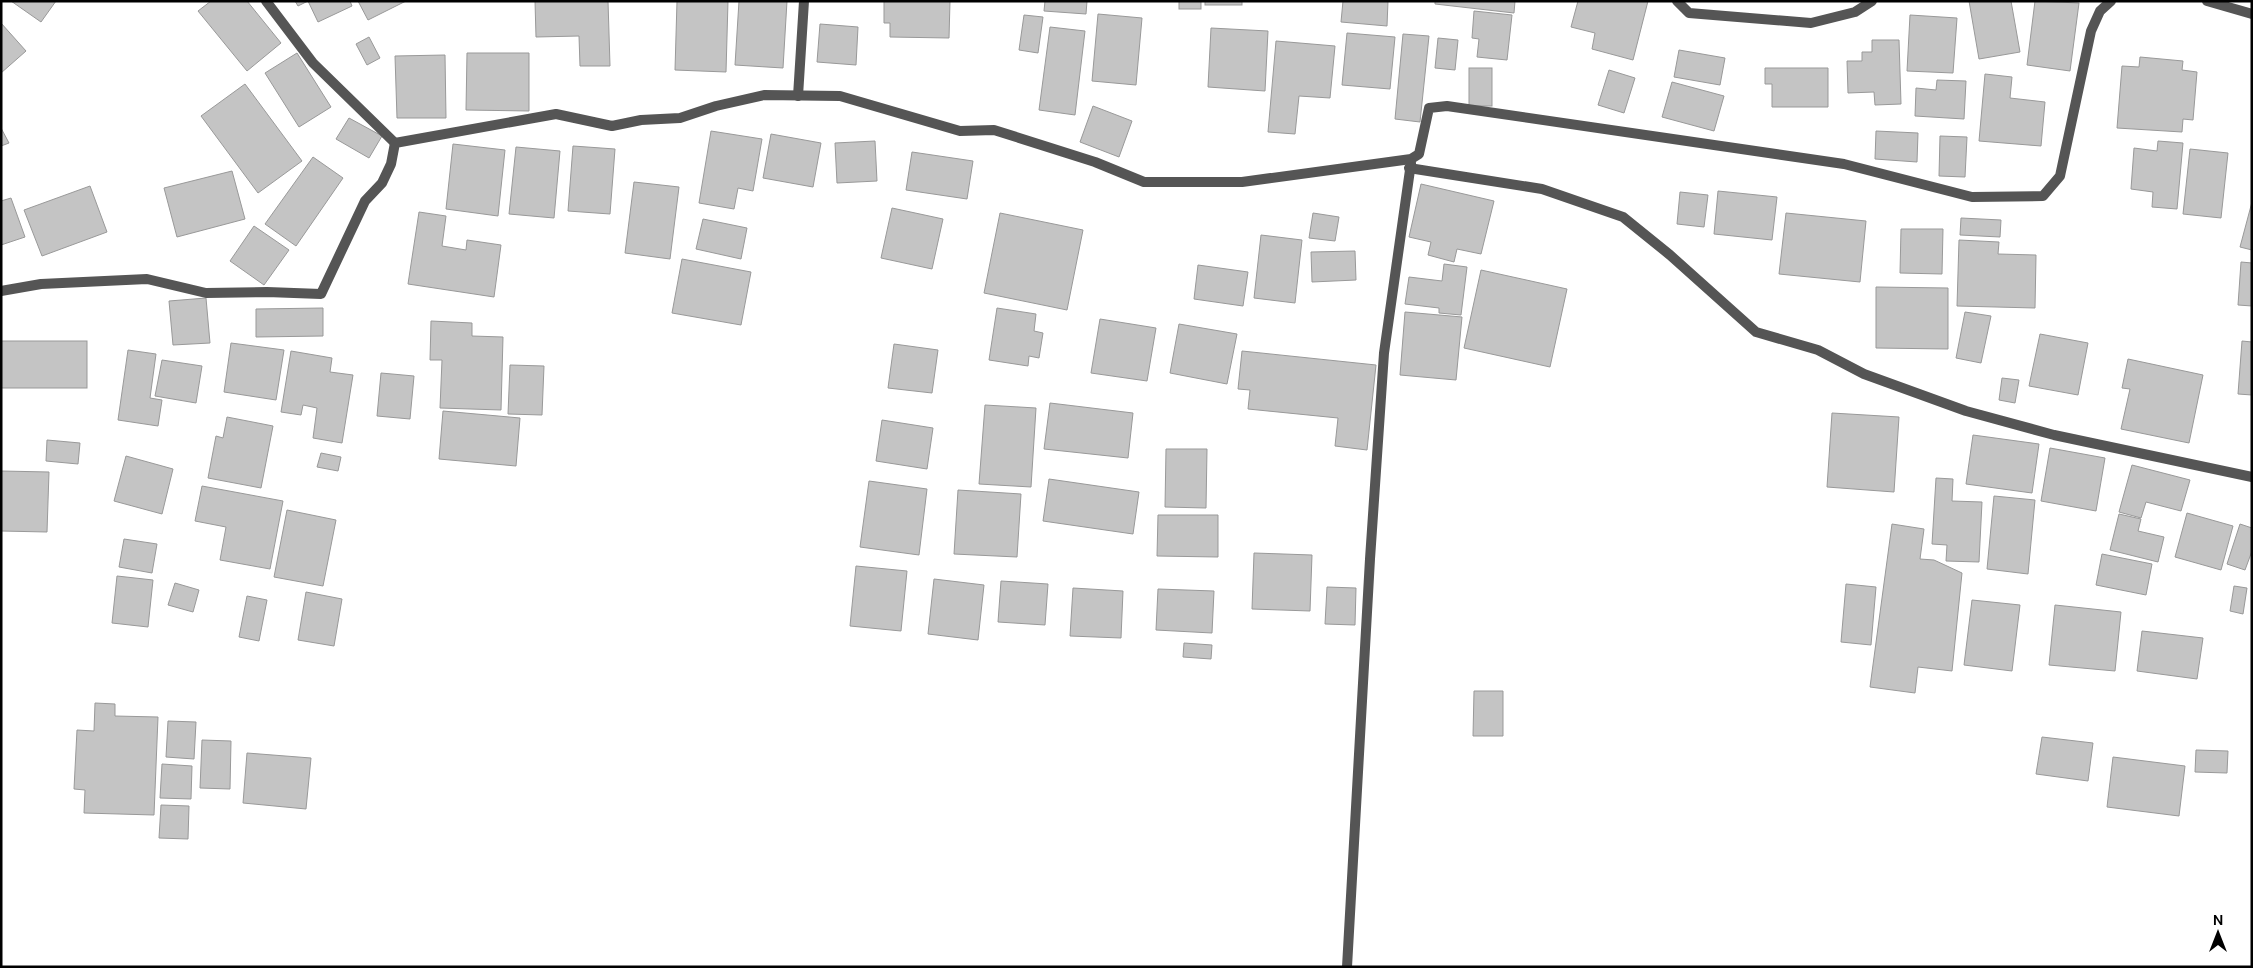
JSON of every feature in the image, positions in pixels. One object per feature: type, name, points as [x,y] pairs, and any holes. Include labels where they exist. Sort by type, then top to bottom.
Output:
[{"type":"street","points":[[266,1],[313,63],[395,143]]},
{"type":"street","points":[[798,96],[804,1]]},
{"type":"street","points":[[1677,1],[1688,13],[1811,23],[1855,12],[1872,1]]},
{"type":"street","points":[[1347,967],[1370,559],[1384,353],[1410,164],[1419,154],[1429,108],[1460,106],[1844,164],[1972,197],[2043,196],[2060,176],[2092,31],[2100,11],[2111,1]]},
{"type":"street","points":[[2208,1],[2252,14]]},
{"type":"street","points":[[395,143],[556,114],[612,126],[641,120],[680,118],[716,106],[764,95],[840,96],[960,131],[994,130],[1095,162],[1144,182],[1242,182],[1410,164],[1542,189],[1623,217],[1756,332],[1818,350],[1864,374],[1948,405],[2054,435],[2252,477]]},
{"type":"street","points":[[1,291],[41,284],[147,279],[206,293],[267,292],[321,294],[365,200],[382,183],[390,164],[395,143]]},
{"type":"building","points":[[11,1],[56,1],[41,22]]},
{"type":"building","points":[[211,1],[247,1],[281,43],[247,71],[198,11]]},
{"type":"building","points":[[295,1],[308,1],[298,6]]},
{"type":"building","points":[[308,1],[350,1],[352,6],[318,22]]},
{"type":"building","points":[[358,1],[406,1],[368,20]]},
{"type":"building","points":[[535,1],[608,1],[610,66],[580,66],[579,36],[536,37]]},
{"type":"building","points":[[677,1],[728,1],[726,72],[675,70]]},
{"type":"building","points":[[739,1],[787,1],[783,68],[735,65]]},
{"type":"building","points":[[884,1],[950,1],[949,38],[890,37],[890,23],[884,23]]},
{"type":"building","points":[[1045,1],[1087,1],[1086,14],[1044,11]]},
{"type":"building","points":[[1179,1],[1201,1],[1201,9],[1179,9]]},
{"type":"building","points":[[1205,1],[1242,1],[1242,5],[1205,5]]},
{"type":"building","points":[[1343,1],[1388,1],[1387,26],[1341,22]]},
{"type":"building","points":[[1435,1],[1515,1],[1514,13],[1435,4]]},
{"type":"building","points":[[1578,1],[1648,1],[1633,60],[1592,49],[1595,33],[1571,27]]},
{"type":"building","points":[[1969,1],[2011,1],[2020,52],[1979,59]]},
{"type":"building","points":[[2035,1],[2079,3],[2070,71],[2027,65]]},
{"type":"building","points":[[1474,11],[1512,15],[1507,60],[1477,57],[1479,39],[1472,38]]},
{"type":"building","points":[[1098,14],[1142,18],[1136,85],[1092,81]]},
{"type":"building","points":[[1024,15],[1043,17],[1038,53],[1019,50]]},
{"type":"building","points":[[1910,15],[1957,18],[1953,73],[1907,71]]},
{"type":"building","points":[[1,23],[26,51],[1,73]]},
{"type":"building","points":[[820,24],[858,27],[856,65],[817,62]]},
{"type":"building","points":[[1050,27],[1085,31],[1075,115],[1039,110]]},
{"type":"building","points":[[1211,28],[1268,31],[1265,91],[1208,87]]},
{"type":"building","points":[[1347,33],[1395,37],[1390,89],[1342,85]]},
{"type":"building","points":[[1403,34],[1429,36],[1420,122],[1395,119]]},
{"type":"building","points":[[369,37],[380,58],[367,65],[356,44]]},
{"type":"building","points":[[1438,38],[1458,40],[1455,70],[1435,68]]},
{"type":"building","points":[[1872,40],[1899,40],[1901,104],[1875,105],[1874,92],[1848,93],[1847,61],[1862,61],[1862,52],[1872,52]]},
{"type":"building","points":[[1276,41],[1335,46],[1330,98],[1299,96],[1295,134],[1268,132]]},
{"type":"building","points":[[1679,50],[1725,58],[1720,85],[1674,77]]},
{"type":"building","points":[[297,53],[331,107],[299,127],[265,73]]},
{"type":"building","points":[[467,53],[529,53],[529,111],[466,110]]},
{"type":"building","points":[[445,55],[446,118],[397,118],[395,56]]},
{"type":"building","points":[[2140,57],[2183,61],[2182,70],[2197,72],[2193,120],[2183,119],[2182,132],[2117,128],[2122,66],[2139,67]]},
{"type":"building","points":[[1469,68],[1492,68],[1492,106],[1469,106]]},
{"type":"building","points":[[1765,68],[1828,68],[1828,107],[1772,107],[1772,84],[1765,84]]},
{"type":"building","points":[[1609,70],[1635,78],[1624,113],[1598,105]]},
{"type":"building","points":[[1985,74],[2012,77],[2010,98],[2045,102],[2041,146],[1979,141]]},
{"type":"building","points":[[1937,80],[1966,81],[1964,119],[1915,116],[1916,88],[1936,90]]},
{"type":"building","points":[[1672,82],[1724,96],[1714,131],[1662,117]]},
{"type":"building","points":[[245,84],[302,161],[258,193],[201,116]]},
{"type":"building","points":[[1093,106],[1132,121],[1119,157],[1080,142]]},
{"type":"building","points":[[349,118],[382,136],[369,158],[336,139]]},
{"type":"building","points":[[1,128],[9,143],[1,146]]},
{"type":"building","points":[[711,131],[762,139],[753,191],[738,188],[734,209],[699,203]]},
{"type":"building","points":[[1876,131],[1918,133],[1917,162],[1875,159]]},
{"type":"building","points":[[771,134],[821,143],[813,187],[763,178]]},
{"type":"building","points":[[1940,136],[1967,137],[1965,177],[1939,176]]},
{"type":"building","points":[[875,141],[877,181],[837,183],[835,143]]},
{"type":"building","points":[[2158,141],[2183,143],[2177,209],[2152,207],[2153,192],[2131,189],[2134,148],[2157,151]]},
{"type":"building","points":[[453,144],[505,150],[498,216],[446,209]]},
{"type":"building","points":[[573,146],[615,149],[610,214],[568,211]]},
{"type":"building","points":[[516,147],[560,151],[554,218],[509,214]]},
{"type":"building","points":[[2190,149],[2228,153],[2221,218],[2183,214]]},
{"type":"building","points":[[912,152],[973,161],[967,199],[906,190]]},
{"type":"building","points":[[313,157],[343,178],[296,246],[265,224]]},
{"type":"building","points":[[232,171],[245,219],[177,237],[164,188]]},
{"type":"building","points":[[634,182],[679,187],[670,259],[625,253]]},
{"type":"building","points":[[1421,184],[1494,201],[1481,254],[1457,249],[1454,262],[1428,255],[1431,242],[1409,237]]},
{"type":"building","points":[[90,186],[107,232],[42,256],[24,210]]},
{"type":"building","points":[[1718,191],[1777,197],[1772,240],[1714,234]]},
{"type":"building","points":[[1680,192],[1708,195],[1704,227],[1677,224]]},
{"type":"building","points":[[11,198],[25,237],[1,245],[1,201]]},
{"type":"building","points":[[2252,202],[2252,250],[2240,247]]},
{"type":"building","points":[[892,208],[943,219],[932,269],[881,258]]},
{"type":"building","points":[[419,212],[446,216],[442,246],[466,250],[467,240],[501,245],[494,297],[408,284]]},
{"type":"building","points":[[1000,213],[1083,230],[1067,310],[984,293]]},
{"type":"building","points":[[1313,213],[1339,217],[1335,241],[1309,238]]},
{"type":"building","points":[[1786,213],[1866,221],[1860,282],[1779,274]]},
{"type":"building","points":[[1961,218],[2001,220],[2000,237],[1960,235]]},
{"type":"building","points":[[703,219],[747,228],[741,259],[696,249]]},
{"type":"building","points":[[254,226],[289,250],[264,285],[230,261]]},
{"type":"building","points":[[1901,229],[1943,229],[1942,274],[1900,273]]},
{"type":"building","points":[[1261,235],[1302,240],[1295,303],[1254,298]]},
{"type":"building","points":[[1959,240],[1999,242],[1998,254],[2036,255],[2035,308],[1957,306]]},
{"type":"building","points":[[1355,251],[1356,280],[1312,282],[1311,252]]},
{"type":"building","points":[[682,259],[751,272],[741,325],[672,313]]},
{"type":"building","points":[[2241,262],[2252,263],[2252,306],[2238,305]]},
{"type":"building","points":[[1444,264],[1467,267],[1461,315],[1439,313],[1439,308],[1405,304],[1409,277],[1442,281]]},
{"type":"building","points":[[1198,265],[1248,272],[1243,306],[1194,299]]},
{"type":"building","points":[[1481,270],[1567,289],[1550,367],[1464,348]]},
{"type":"building","points":[[1876,287],[1948,288],[1948,349],[1876,348]]},
{"type":"building","points":[[206,298],[210,343],[173,345],[169,301]]},
{"type":"building","points":[[323,308],[323,336],[256,337],[256,309]]},
{"type":"building","points":[[997,308],[1036,314],[1034,331],[1043,333],[1039,358],[1029,356],[1028,366],[989,360]]},
{"type":"building","points":[[1405,312],[1462,317],[1456,380],[1400,375]]},
{"type":"building","points":[[1965,312],[1991,316],[1981,363],[1956,358]]},
{"type":"building","points":[[1100,319],[1156,328],[1147,381],[1091,373]]},
{"type":"building","points":[[431,321],[472,323],[472,336],[503,337],[501,410],[440,408],[442,360],[430,360]]},
{"type":"building","points":[[1179,324],[1237,334],[1227,384],[1170,373]]},
{"type":"building","points":[[2040,334],[2088,343],[2078,395],[2029,386]]},
{"type":"building","points":[[1,341],[87,341],[87,388],[1,388]]},
{"type":"building","points":[[2242,341],[2252,342],[2252,395],[2238,394]]},
{"type":"building","points":[[231,343],[284,350],[276,400],[224,392]]},
{"type":"building","points":[[894,344],[938,350],[932,393],[888,388]]},
{"type":"building","points":[[128,350],[156,354],[150,398],[162,400],[158,426],[118,420]]},
{"type":"building","points":[[291,351],[332,358],[330,372],[353,375],[342,443],[313,438],[317,408],[303,405],[301,415],[281,412]]},
{"type":"building","points":[[1242,351],[1376,365],[1367,450],[1335,446],[1338,418],[1248,409],[1250,390],[1238,389]]},
{"type":"building","points":[[2128,359],[2203,375],[2189,443],[2121,429],[2130,389],[2122,388]]},
{"type":"building","points":[[162,360],[202,366],[196,403],[155,396]]},
{"type":"building","points":[[510,365],[544,366],[542,415],[508,414]]},
{"type":"building","points":[[381,373],[414,376],[410,419],[377,416]]},
{"type":"building","points":[[2002,378],[2019,380],[2015,403],[1999,400]]},
{"type":"building","points":[[1050,403],[1133,413],[1128,458],[1044,449]]},
{"type":"building","points":[[985,405],[1036,408],[1031,487],[979,484]]},
{"type":"building","points":[[443,411],[520,418],[516,466],[439,459]]},
{"type":"building","points":[[1832,413],[1899,417],[1894,492],[1827,487]]},
{"type":"building","points":[[227,417],[273,426],[261,488],[208,478],[216,436],[223,438]]},
{"type":"building","points":[[882,420],[933,428],[927,469],[876,461]]},
{"type":"building","points":[[1973,435],[2039,444],[2032,493],[1966,484]]},
{"type":"building","points":[[47,440],[80,443],[78,464],[46,461]]},
{"type":"building","points":[[2050,448],[2105,458],[2096,511],[2041,501]]},
{"type":"building","points":[[1166,449],[1207,449],[1206,508],[1165,507]]},
{"type":"building","points":[[321,453],[341,457],[338,471],[317,467]]},
{"type":"building","points":[[126,456],[173,469],[162,514],[114,501]]},
{"type":"building","points":[[2132,465],[2190,480],[2181,511],[2146,502],[2141,518],[2119,512]]},
{"type":"building","points":[[1,471],[49,472],[47,532],[1,531]]},
{"type":"building","points":[[1936,478],[1953,479],[1952,501],[1982,502],[1979,562],[1946,561],[1947,545],[1932,544]]},
{"type":"building","points":[[1049,479],[1139,492],[1133,534],[1043,521]]},
{"type":"building","points":[[869,481],[927,489],[919,555],[860,547]]},
{"type":"building","points":[[202,486],[283,501],[270,569],[220,560],[226,527],[195,521]]},
{"type":"building","points":[[958,490],[1021,494],[1017,557],[954,554]]},
{"type":"building","points":[[1994,496],[2035,500],[2028,574],[1987,569]]},
{"type":"building","points":[[287,510],[336,520],[323,586],[274,577]]},
{"type":"building","points":[[2187,513],[2233,526],[2221,570],[2175,557]]},
{"type":"building","points":[[2119,514],[2141,519],[2138,531],[2164,537],[2158,562],[2110,550]]},
{"type":"building","points":[[1158,515],[1218,515],[1218,557],[1157,556]]},
{"type":"building","points":[[1892,524],[1924,529],[1920,559],[1934,560],[1962,573],[1952,671],[1918,667],[1915,693],[1870,687]]},
{"type":"building","points":[[2240,524],[2252,528],[2252,551],[2245,570],[2227,564]]},
{"type":"building","points":[[124,539],[157,544],[152,573],[119,567]]},
{"type":"building","points":[[1254,553],[1312,555],[1310,611],[1252,609]]},
{"type":"building","points":[[2102,554],[2152,564],[2146,595],[2096,585]]},
{"type":"building","points":[[856,566],[907,571],[901,631],[850,626]]},
{"type":"building","points":[[117,576],[153,580],[148,627],[112,623]]},
{"type":"building","points":[[934,579],[984,585],[978,640],[928,634]]},
{"type":"building","points":[[1001,581],[1048,584],[1045,625],[998,622]]},
{"type":"building","points":[[175,583],[199,590],[193,612],[168,605]]},
{"type":"building","points":[[1846,584],[1876,587],[1871,645],[1841,642]]},
{"type":"building","points":[[2234,586],[2247,588],[2243,614],[2230,611]]},
{"type":"building","points":[[1327,587],[1356,588],[1355,625],[1325,624]]},
{"type":"building","points":[[1073,588],[1123,591],[1121,638],[1070,636]]},
{"type":"building","points":[[1158,589],[1214,591],[1212,633],[1156,630]]},
{"type":"building","points":[[306,592],[342,599],[334,646],[298,640]]},
{"type":"building","points":[[247,596],[267,600],[259,641],[239,637]]},
{"type":"building","points":[[1972,600],[2020,605],[2012,671],[1964,665]]},
{"type":"building","points":[[2055,605],[2121,612],[2115,671],[2049,665]]},
{"type":"building","points":[[2142,631],[2203,638],[2197,679],[2137,671]]},
{"type":"building","points":[[1184,643],[1212,645],[1211,659],[1183,657]]},
{"type":"building","points":[[1474,691],[1503,691],[1503,736],[1473,736]]},
{"type":"building","points":[[95,703],[115,704],[115,716],[158,717],[154,815],[84,813],[85,790],[74,789],[77,730],[94,731]]},
{"type":"building","points":[[168,721],[196,722],[194,759],[166,757]]},
{"type":"building","points":[[2042,737],[2093,743],[2088,781],[2036,774]]},
{"type":"building","points":[[202,740],[231,741],[230,789],[200,788]]},
{"type":"building","points":[[2196,750],[2228,751],[2227,773],[2195,772]]},
{"type":"building","points":[[247,753],[311,758],[306,809],[243,803]]},
{"type":"building","points":[[2113,757],[2185,766],[2179,816],[2107,807]]},
{"type":"building","points":[[162,764],[192,766],[191,799],[160,798]]},
{"type":"building","points":[[161,805],[189,806],[188,839],[159,838]]}]
